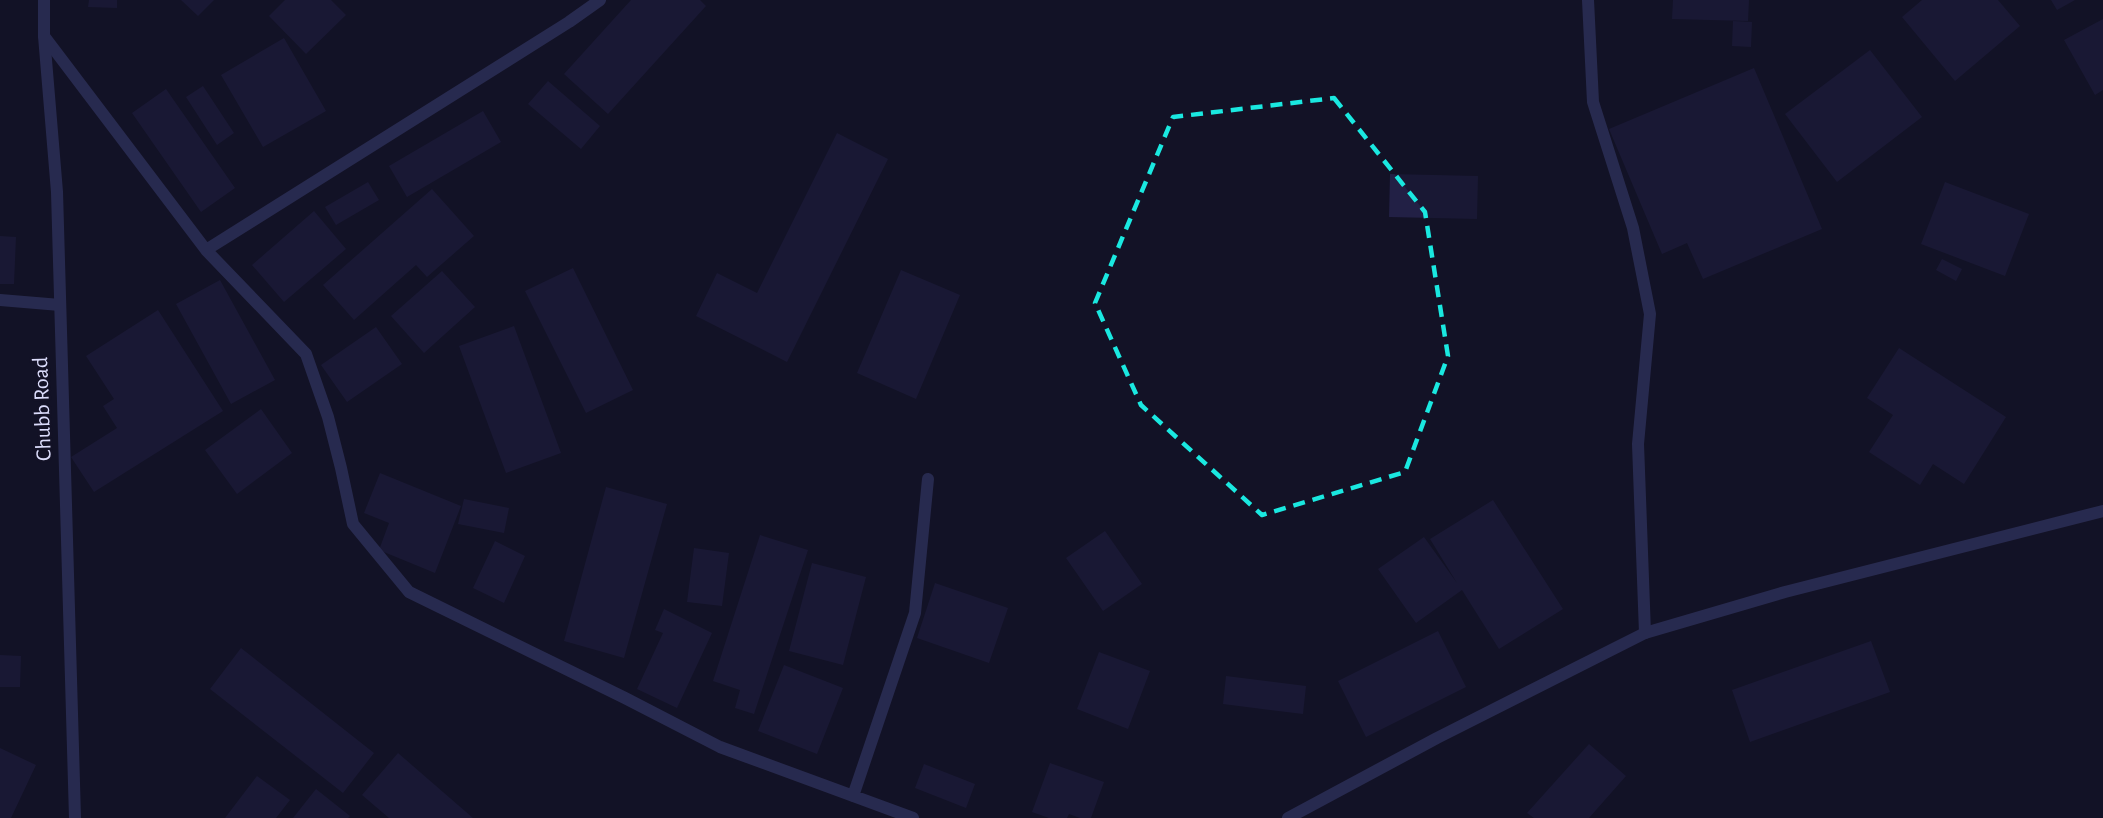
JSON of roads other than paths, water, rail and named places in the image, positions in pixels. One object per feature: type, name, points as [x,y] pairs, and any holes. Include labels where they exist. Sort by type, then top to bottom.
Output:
[{"type":"street","name":"Chubb Road","points":[[44,0],[44,36],[57,192],[75,818]]},
{"type":"street","points":[[206,250],[569,22],[600,0]]},
{"type":"street","points":[[1588,0],[1593,102],[1633,228],[1650,314],[1638,444],[1645,633]]},
{"type":"street","points":[[44,36],[206,250],[306,354],[328,417],[353,525],[409,591],[720,747],[913,818]]},
{"type":"street","points":[[0,300],[60,305]]},
{"type":"street","points":[[853,796],[915,613],[928,479]]},
{"type":"street","points":[[1288,818],[1437,738],[1645,633],[1785,592],[2103,511]]}]
